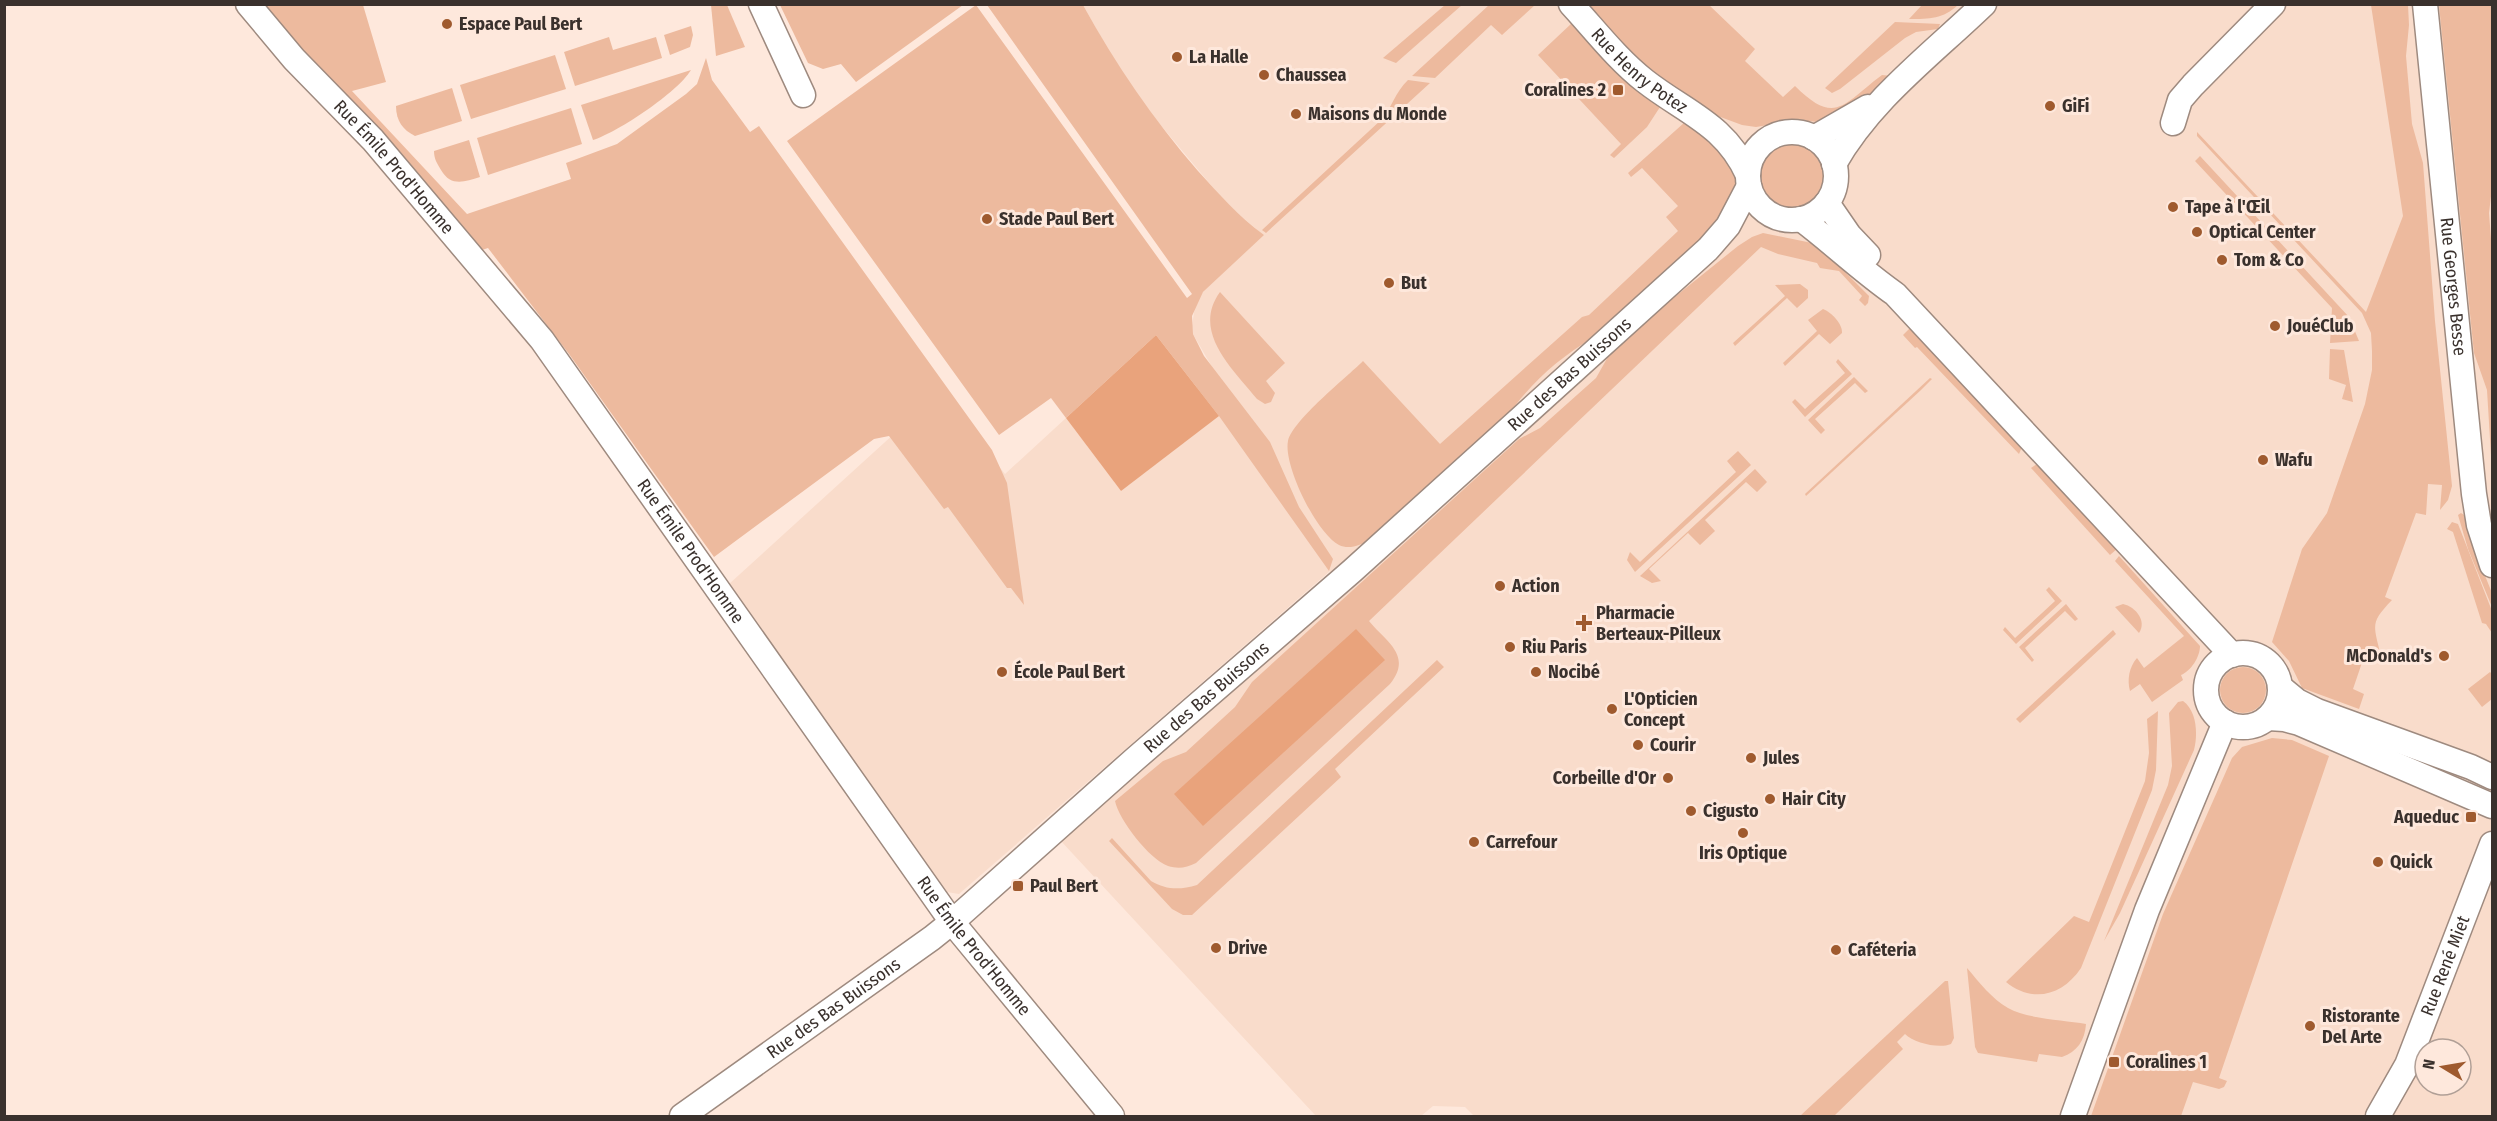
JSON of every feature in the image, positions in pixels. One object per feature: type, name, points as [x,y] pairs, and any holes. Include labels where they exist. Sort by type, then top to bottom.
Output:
[{"type":"street","name":"Rue Émile Prod'Homme","points":[[248,4],[294,60],[373,140],[542,340],[952,922],[1112,1116]]},
{"type":"street","points":[[761,4],[802,95]]},
{"type":"street","name":"Rue Henry Potez","points":[[1571,4],[1628,66],[1644,80],[1715,128],[1741,159],[1749,180]]},
{"type":"street","points":[[1834,164],[1854,131],[1887,93],[1984,4]]},
{"type":"street","points":[[2173,123],[2180,100],[2273,4]]},
{"type":"street","name":"Rue Georges Besse","points":[[2425,4],[2474,495],[2479,525],[2493,565]]},
{"type":"street","points":[[1814,138],[1887,93]]},
{"type":"street","name":"Rue Henry Potez","points":[[1715,128],[1768,139]]},
{"type":"street","points":[[1790,218],[1815,213],[1827,203],[1835,184],[1834,164],[1827,149],[1814,138],[1803,133],[1791,132],[1768,139],[1754,155],[1749,180],[1760,205],[1790,218],[1837,246],[1869,275],[1895,294],[2232,655]]},
{"type":"street","name":"Rue des Bas Buissons","points":[[682,1116],[952,922],[1135,759],[1352,571],[1708,249],[1728,226],[1749,180]]},
{"type":"street","points":[[1827,203],[1849,235],[1882,272],[1895,294]]},
{"type":"street","name":"Rue des Bas Buissons","points":[[1708,249],[1765,218],[1790,218]]},
{"type":"street","points":[[2247,653],[2258,656],[2274,670],[2280,687],[2278,703],[2268,718],[2260,723],[2244,727],[2225,722],[2217,717],[2208,704],[2206,684],[2213,668],[2222,659],[2247,653]]},
{"type":"street","points":[[2280,687],[2291,697],[2310,708],[2493,777]]},
{"type":"street","points":[[2268,718],[2299,723],[2493,806]]},
{"type":"street","points":[[2073,1116],[2147,910],[2225,722]]},
{"type":"street","name":"Rue René Miet","points":[[2378,1116],[2407,1065],[2493,844]]},
{"type":"shaded area","points":[[260,5],[363,5],[386,82],[352,91],[467,214],[571,179],[566,163],[617,144],[686,94],[697,84],[706,58],[712,80],[750,132],[759,126],[992,450],[1007,483],[1024,605],[1011,588],[1007,588],[948,507],[944,509],[889,436],[874,439],[714,557],[569,354],[488,248],[482,250],[410,175]]},
{"type":"shaded area","points":[[711,5],[727,5],[745,47],[716,56]]},
{"type":"shaded area","points":[[780,5],[963,5],[856,82],[841,64],[823,69],[808,63]]},
{"type":"shaded area","name":"Stade Paul Bert","points":[[976,5],[1187,298],[1192,294],[987,5],[1083,5],[1122,70],[1166,132],[1221,196],[1264,235],[1203,292],[1192,316],[1193,334],[1204,356],[1270,442],[1299,507],[1333,559],[1329,571],[1219,416],[1156,335],[1066,418],[1051,398],[999,435],[787,141]]},
{"type":"shaded area","points":[[1083,5],[2492,5],[2492,1116],[1474,1116],[1465,1107],[1433,1106],[1421,1116],[1316,1116],[1060,840],[1345,590],[1330,571],[959,894],[947,892],[864,779],[729,584],[940,392],[1005,474],[1066,418],[1121,491],[1212,367],[1193,334],[1195,306],[1203,292],[1263,235],[1226,203],[1143,104]]},
{"type":"shaded area","points":[[1445,5],[1462,5],[1396,63],[1383,58]]},
{"type":"shaded area","points":[[1489,5],[1535,5],[1502,35],[1491,25],[1435,78],[1412,76]]},
{"type":"shaded area","points":[[1586,5],[1709,5],[1755,49],[1745,61],[1783,97],[1795,86],[1821,106],[1831,108],[1840,106],[1849,102],[1882,75],[1892,76],[1857,104],[1818,122],[1798,120],[1756,127],[1742,125],[1715,115],[1650,73]]},
{"type":"shaded area","points":[[1922,5],[1958,5],[1936,17],[1909,19]]},
{"type":"shaded area","points":[[2371,5],[2408,5],[2406,56],[2412,124],[2423,163],[2435,321],[2452,486],[2448,500],[2440,510],[2442,485],[2428,484],[2426,515],[2416,513],[2385,597],[2392,600],[2377,619],[2375,629],[2380,652],[2367,648],[2353,689],[2364,694],[2359,709],[2302,688],[2289,661],[2272,642],[2302,549],[2327,513],[2365,404],[2372,370],[2371,333],[2362,313],[2197,136],[2197,132],[2366,312],[2403,216]]},
{"type":"shaded area","points":[[2439,5],[2492,5],[2492,188],[2489,213],[2492,252],[2492,472],[2487,390],[2474,353]]},
{"type":"shaded area","points":[[1895,22],[1940,24],[1938,29],[1916,32],[1905,38],[1840,89],[1832,93],[1825,88]]},
{"type":"shaded area","points":[[1572,23],[1630,85],[1660,107],[1647,127],[1614,158],[1610,155],[1621,144],[1538,55]]},
{"type":"shaded area","points":[[691,26],[693,35],[690,47],[670,55],[664,35]]},
{"type":"shaded area","points":[[609,37],[613,50],[656,37],[662,58],[575,86],[564,52]]},
{"type":"shaded area","points":[[555,55],[566,89],[471,119],[460,85]]},
{"type":"shaded area","points":[[691,70],[674,89],[647,110],[617,129],[593,140],[581,105]]},
{"type":"shaded area","points":[[1408,80],[1430,83],[1266,233],[1262,230],[1381,120]]},
{"type":"shaded area","points":[[452,88],[462,121],[415,136],[401,124],[396,106]]},
{"type":"shaded area","points":[[571,108],[582,144],[488,175],[477,138]]},
{"type":"shaded area","points":[[1685,122],[1716,142],[1737,178],[1737,184],[1724,218],[1593,338],[1568,354],[1545,373],[1524,394],[1506,418],[1370,540],[1347,547],[1339,545],[1330,538],[1303,498],[1291,466],[1288,441],[1299,422],[1363,361],[1440,444],[1582,317],[1589,315],[1678,231],[1666,217],[1678,206],[1642,168],[1631,177],[1628,173]]},
{"type":"shaded area","points":[[469,140],[480,177],[458,182],[449,179],[435,159],[434,151]]},
{"type":"shaded area","points":[[1792,144],[1810,150],[1818,158],[1824,176],[1818,194],[1810,202],[1792,208],[1774,202],[1766,194],[1760,176],[1766,158],[1774,150]]},
{"type":"shaded area","points":[[2200,156],[2349,317],[2359,341],[2330,343],[2332,308],[2195,161]]},
{"type":"shaded area","points":[[1763,233],[1812,243],[1826,253],[1869,296],[1868,303],[1865,306],[1859,300],[1862,296],[1839,271],[1820,268],[1817,263],[1778,254],[1761,247],[1369,621],[1398,657],[1399,665],[1390,684],[1196,863],[1175,868],[1152,856],[1122,818],[1115,801],[1163,761],[1186,752],[1235,707],[1252,682],[1519,439],[1540,428],[1596,378],[1609,355],[1666,304],[1738,246]]},
{"type":"shaded area","points":[[1800,284],[1808,290],[1808,298],[1797,308],[1787,298],[1735,346],[1733,343],[1785,296],[1775,285]]},
{"type":"shaded area","points":[[1220,292],[1285,363],[1266,381],[1275,393],[1271,402],[1265,404],[1257,399],[1227,363],[1219,349],[1210,321],[1212,307]]},
{"type":"shaded area","points":[[1823,309],[1836,319],[1841,326],[1842,333],[1830,344],[1819,334],[1785,366],[1783,363],[1817,331],[1808,320]]},
{"type":"shaded area","points":[[1910,328],[2022,447],[2019,454],[1903,335]]},
{"type":"shaded area","points":[[1156,335],[1219,416],[1121,491],[1066,418]]},
{"type":"shaded area","points":[[2330,349],[2344,350],[2353,402],[2342,399],[2346,385],[2329,379]]},
{"type":"shaded area","points":[[1838,359],[1852,374],[1805,417],[1792,402],[1795,399],[1805,409],[1845,373],[1836,362]]},
{"type":"shaded area","points":[[1854,377],[1868,391],[1865,393],[1855,383],[1815,419],[1825,430],[1821,434],[1808,420]]},
{"type":"shaded area","points":[[1930,378],[1932,379],[1921,390],[1806,496],[1805,494]]},
{"type":"shaded area","points":[[1738,451],[1751,465],[1635,572],[1627,560],[1630,552],[1640,562],[1736,472],[1727,461]]},
{"type":"shaded area","points":[[2041,464],[2118,548],[2110,555],[2031,468]]},
{"type":"shaded area","points":[[1755,469],[1767,482],[1757,492],[1746,482],[1705,520],[1715,531],[1700,545],[1688,533],[1649,569],[1661,581],[1652,583],[1640,576]]},
{"type":"shaded area","points":[[2461,513],[2464,515],[2473,546],[2492,593],[2492,607],[2468,549],[2458,515]]},
{"type":"shaded area","points":[[2452,522],[2458,524],[2492,611],[2492,633],[2486,624],[2482,623],[2453,532],[2447,529]]},
{"type":"shaded area","points":[[2119,556],[2200,646],[2194,663],[2181,675],[2183,680],[2152,702],[2140,684],[2130,691],[2130,669],[2137,658],[2144,668],[2184,636],[2115,561]]},
{"type":"shaded area","points":[[2049,587],[2062,601],[2016,644],[2003,630],[2005,627],[2015,638],[2055,601],[2046,590]]},
{"type":"shaded area","points":[[2066,604],[2078,619],[2075,621],[2065,611],[2025,648],[2034,660],[2032,662],[2019,647]]},
{"type":"shaded area","points":[[2123,604],[2132,608],[2139,615],[2142,624],[2139,633],[2115,607]]},
{"type":"shaded area","points":[[1356,629],[1385,660],[1203,826],[1174,794]]},
{"type":"shaded area","points":[[2113,630],[2116,634],[2020,723],[2016,719]]},
{"type":"shaded area","points":[[1437,660],[1444,667],[1335,769],[1341,777],[1192,915],[1183,915],[1172,909],[1109,841],[1112,838],[1151,881],[1157,884],[1173,888],[1197,885]]},
{"type":"shaded area","points":[[2243,667],[2259,674],[2266,690],[2259,706],[2243,713],[2227,706],[2220,690],[2227,674]]},
{"type":"shaded area","points":[[2490,672],[2492,674],[2492,699],[2482,707],[2468,689]]},
{"type":"shaded area","points":[[2183,701],[2188,705],[2194,717],[2196,737],[2194,750],[2120,913],[2104,941],[2168,785],[2172,766],[2169,713],[2178,702]]},
{"type":"shaded area","points":[[2158,711],[2156,770],[2152,790],[2081,968],[2065,985],[2047,993],[2027,993],[2016,989],[2006,982],[2074,916],[2089,922],[2145,781],[2149,753],[2147,719]]},
{"type":"shaded area","points":[[2272,738],[2292,740],[2329,756],[2219,1078],[2227,1081],[2224,1087],[2219,1089],[2193,1082],[2181,1116],[2091,1116],[2163,914],[2232,758],[2242,747]]},
{"type":"shaded area","points":[[1967,968],[1991,995],[2016,1012],[2086,1024],[2079,1045],[2062,1057],[2039,1054],[2037,1062],[1978,1053],[1975,1047]]},
{"type":"shaded area","points":[[1945,981],[1948,981],[1954,1038],[1951,1044],[1940,1046],[1927,1044],[1905,1034],[1897,1042],[1903,1049],[1834,1116],[1800,1116]]},
{"type":"place","name":"Espace Paul Bert","points":[[447,24]]},
{"type":"place","name":"La Halle","points":[[1177,57]]},
{"type":"place","name":"Chaussea","points":[[1264,75]]},
{"type":"place","name":"Coralines 2","points":[[1618,90]]},
{"type":"place","name":"GiFi","points":[[2050,106]]},
{"type":"place","name":"Maisons du Monde","points":[[1296,114]]},
{"type":"place","name":"Tape à l'Œil","points":[[2173,207]]},
{"type":"place","name":"Stade Paul Bert","points":[[987,219]]},
{"type":"place","name":"Optical Center","points":[[2197,232]]},
{"type":"place","name":"Tom & Co","points":[[2222,260]]},
{"type":"place","name":"But","points":[[1389,283]]},
{"type":"place","name":"JouéClub","points":[[2275,326]]},
{"type":"place","name":"Wafu","points":[[2263,460]]},
{"type":"place","name":"Action","points":[[1500,586]]},
{"type":"place","name":"Pharmacie Berteaux-Pilleux","points":[[1584,623]]},
{"type":"place","name":"Riu Paris","points":[[1510,647]]},
{"type":"place","name":"McDonald's","points":[[2444,656]]},
{"type":"place","name":"École Paul Bert","points":[[1002,672]]},
{"type":"place","name":"Nocibé","points":[[1536,672]]},
{"type":"place","name":"L'Opticien Concept","points":[[1612,709]]},
{"type":"place","name":"Courir","points":[[1638,745]]},
{"type":"place","name":"Jules","points":[[1751,758]]},
{"type":"place","name":"Corbeille d'Or","points":[[1668,778]]},
{"type":"place","name":"Hair City","points":[[1770,799]]},
{"type":"place","name":"Cigusto","points":[[1691,811]]},
{"type":"place","name":"Aqueduc","points":[[2471,817]]},
{"type":"place","name":"Iris Optique","points":[[1743,833]]},
{"type":"place","name":"Carrefour","points":[[1474,842]]},
{"type":"place","name":"Quick","points":[[2378,862]]},
{"type":"place","name":"Paul Bert","points":[[1018,886]]},
{"type":"place","name":"Drive","points":[[1216,948]]},
{"type":"place","name":"Caféteria","points":[[1836,950]]},
{"type":"place","name":"Ristorante Del Arte","points":[[2310,1026]]},
{"type":"place","name":"Coralines 1","points":[[2114,1062]]}]
